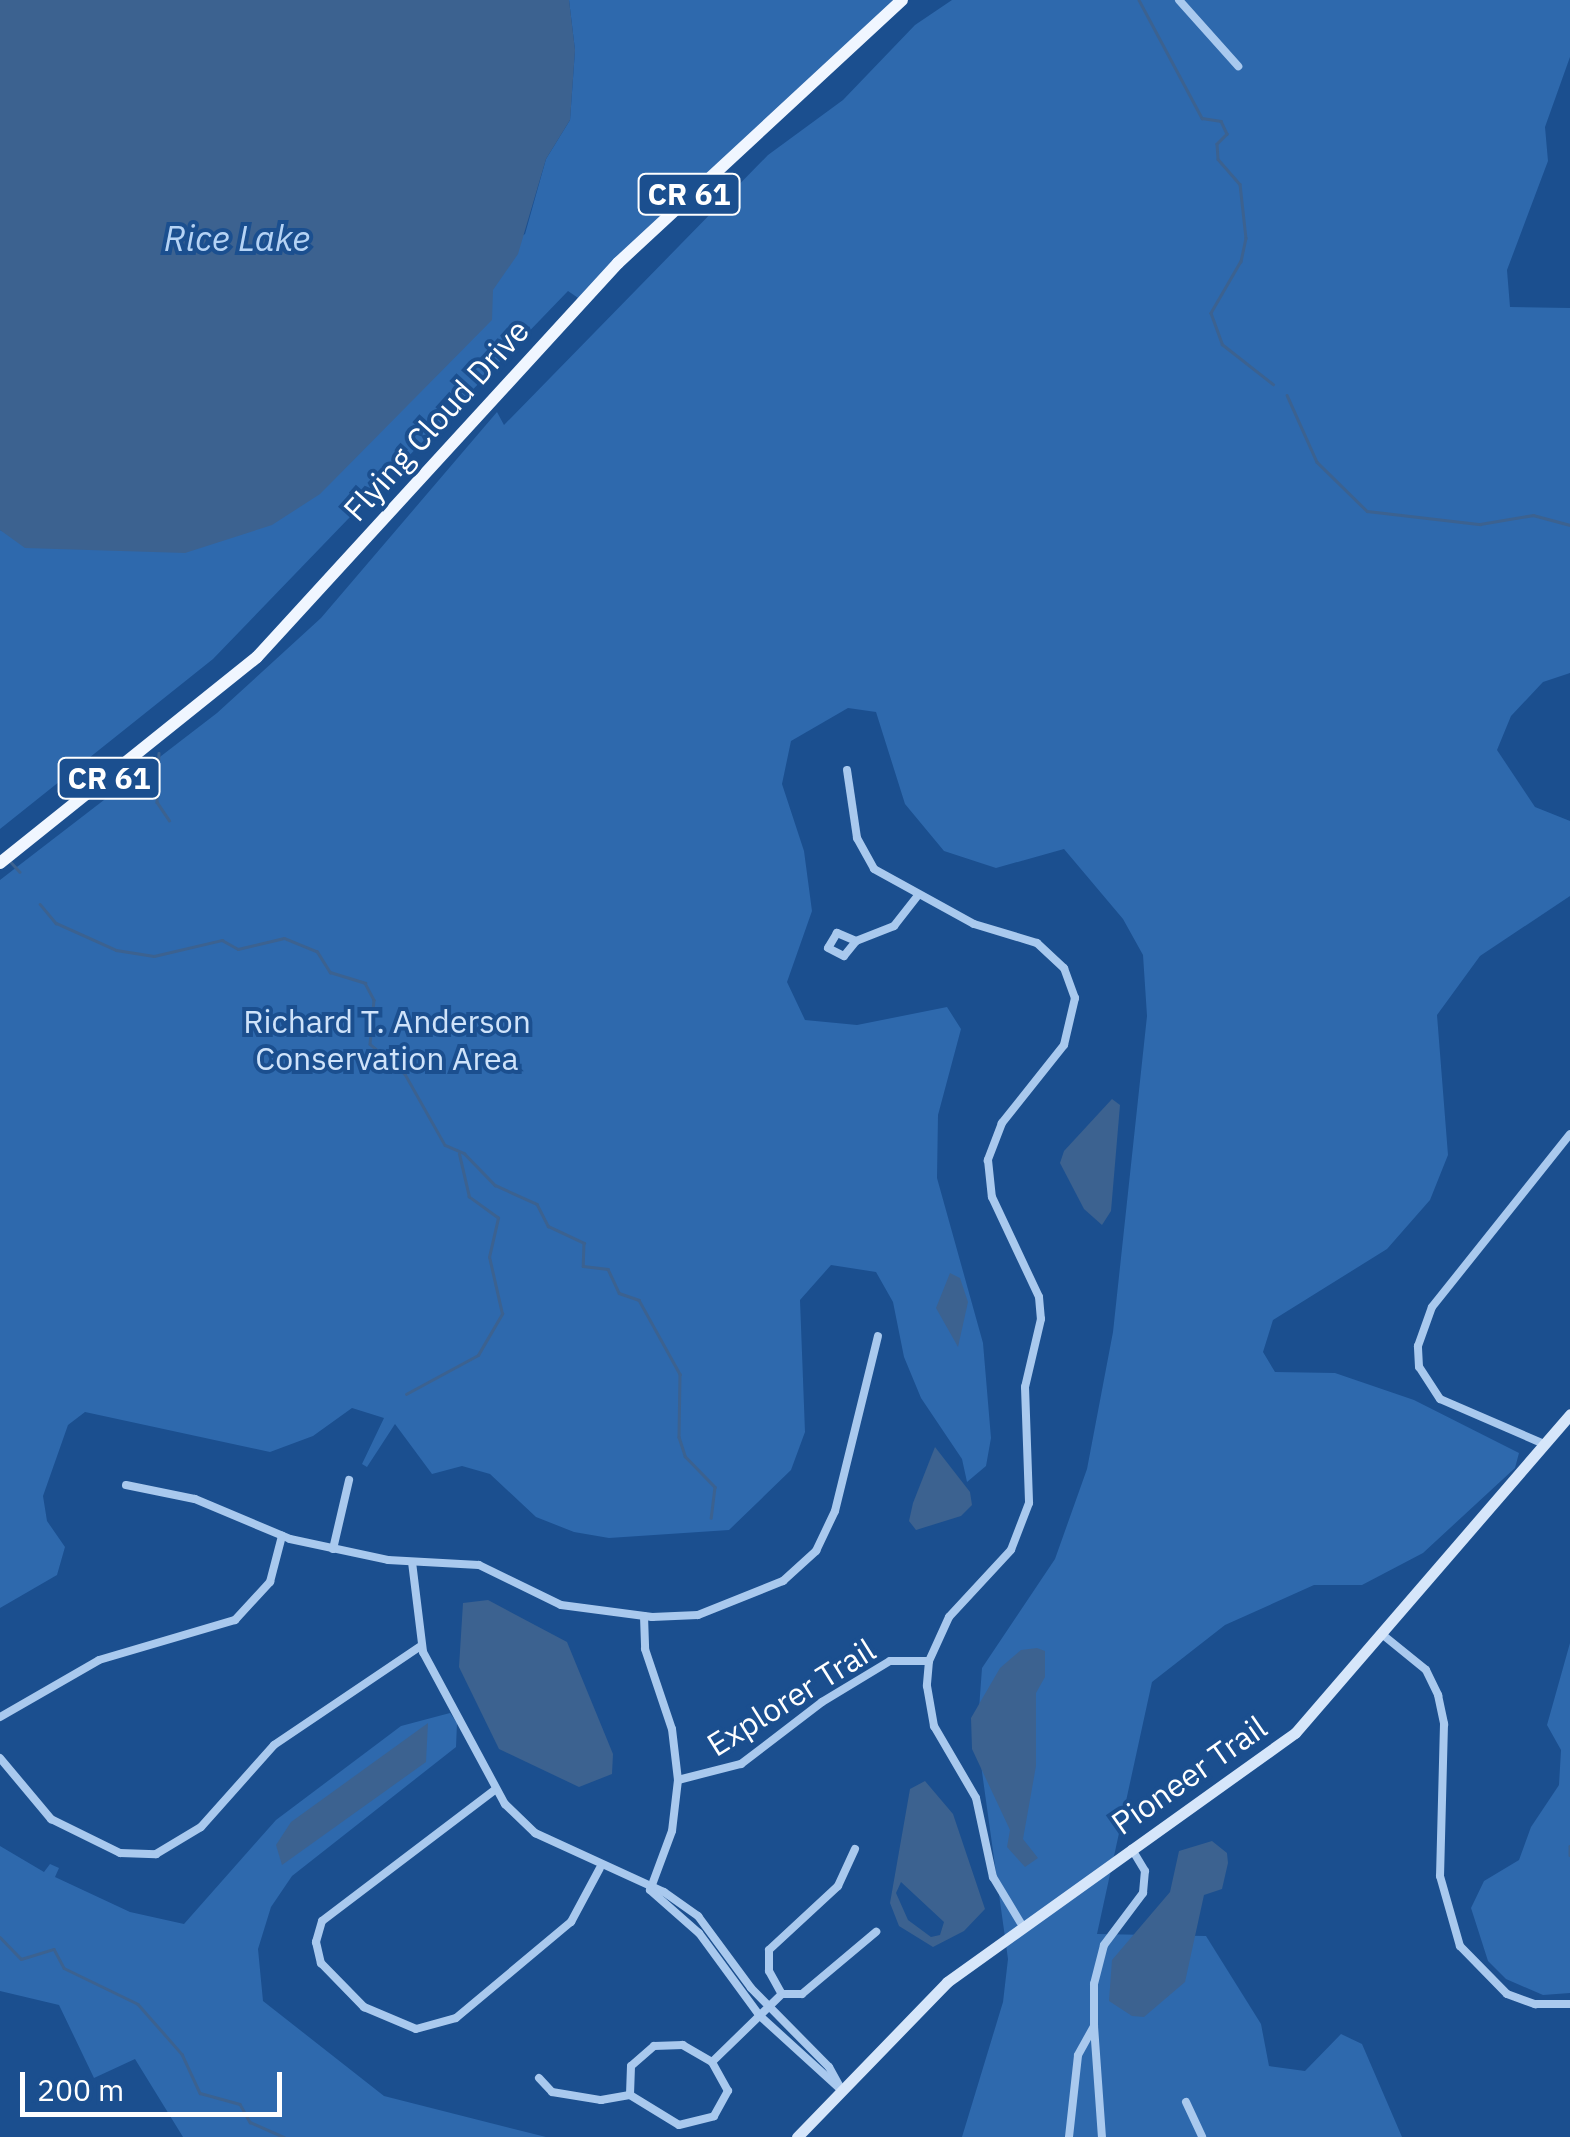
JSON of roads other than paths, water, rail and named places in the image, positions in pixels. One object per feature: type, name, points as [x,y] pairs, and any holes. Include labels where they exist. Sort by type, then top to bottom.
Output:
[{"type":"main road","name":"Flying Cloud Drive","points":[[0,863],[257,657],[618,262],[902,0]]},
{"type":"main road","name":"Pioneer Trail","points":[[797,2137],[947,1982],[1036,1914],[1295,1733],[1570,1414]]},
{"type":"street","points":[[1179,0],[1238,66]]},
{"type":"street","points":[[847,770],[864,853],[874,870],[917,898],[1037,943],[1064,968],[1075,998],[1064,1044],[1002,1123],[988,1160],[992,1197],[1039,1297],[1040,1319],[1025,1387],[1029,1502],[1012,1550],[949,1617],[929,1661],[934,1726],[976,1798],[990,1868],[1022,1925]]},
{"type":"street","points":[[856,942],[894,926],[917,898]]},
{"type":"street","points":[[1544,1444],[1440,1399],[1419,1367],[1418,1346],[1432,1307],[1570,1134]]},
{"type":"street","points":[[126,1485],[195,1500],[282,1536],[333,1549],[412,1562],[479,1565],[561,1606],[644,1616],[698,1615],[783,1581],[816,1550],[836,1511],[878,1336]]},
{"type":"street","points":[[333,1549],[348,1480]]},
{"type":"street","points":[[0,1717],[99,1660],[235,1620],[270,1582],[282,1536]]},
{"type":"street","points":[[412,1562],[421,1646],[496,1789],[536,1833],[698,1916],[768,2007],[829,2067],[841,2089]]},
{"type":"street","points":[[644,1616],[644,1649],[672,1729],[678,1780],[672,1831],[650,1890]]},
{"type":"street","points":[[1383,1635],[1426,1670],[1438,1695],[1444,1724],[1440,1876],[1460,1946],[1507,1994],[1535,2004],[1570,2004]]},
{"type":"street","points":[[0,1758],[52,1819],[120,1853],[156,1854],[188,1839],[288,1733],[421,1646]]},
{"type":"street","name":"Explorer Trail","points":[[678,1780],[741,1764],[822,1702],[890,1662],[929,1661]]},
{"type":"street","points":[[496,1789],[322,1921],[316,1942],[321,1962],[364,2007],[416,2029],[456,2018],[572,1922],[600,1868]]},
{"type":"street","points":[[1102,2137],[1094,1984],[1104,1945],[1143,1894],[1145,1871],[1132,1849]]},
{"type":"street","points":[[782,1994],[766,1963],[768,1950],[838,1886],[855,1850]]},
{"type":"street","points":[[650,1890],[698,1934],[760,2016],[841,2089]]},
{"type":"street","points":[[712,2062],[782,1994],[810,1990],[876,1932]]},
{"type":"street","points":[[1070,2137],[1078,2055],[1094,2026]]},
{"type":"street","points":[[540,2078],[552,2092],[600,2100],[630,2096],[669,2122],[704,2122],[728,2091],[712,2062],[683,2045],[654,2046],[631,2066],[630,2096]]},
{"type":"street","points":[[1186,2102],[1202,2137]]},
{"type":"water","name":"Rice Lake","points":[[0,0],[569,0],[575,50],[570,120],[546,159],[518,254],[493,290],[492,320],[320,494],[272,525],[185,553],[25,548],[0,530]]},
{"type":"water","points":[[1112,1099],[1120,1105],[1111,1211],[1102,1225],[1084,1209],[1060,1163],[1064,1151]]},
{"type":"water","points":[[950,1273],[960,1278],[968,1302],[958,1347],[936,1308]]},
{"type":"water","points":[[935,1447],[970,1492],[972,1505],[961,1516],[916,1530],[909,1521],[913,1503]]},
{"type":"water","points":[[488,1600],[567,1642],[613,1754],[612,1774],[579,1787],[499,1749],[459,1667],[463,1603]]},
{"type":"water","points":[[1021,1650],[1045,1651],[1045,1677],[1036,1693],[1036,1766],[1023,1839],[1038,1858],[1025,1867],[1007,1847],[1010,1830],[972,1749],[971,1718],[1000,1668]]},
{"type":"water","points":[[428,1723],[426,1762],[282,1865],[276,1845],[291,1822]]},
{"type":"water","points":[[925,1781],[953,1814],[985,1909],[964,1931],[933,1947],[899,1926],[890,1903],[910,1789]],"holes":[[[901,1882],[944,1922],[940,1935],[931,1937],[908,1920],[896,1893]]]},
{"type":"water","points":[[1212,1841],[1227,1853],[1228,1863],[1222,1889],[1204,1895],[1185,1982],[1144,2017],[1132,2016],[1109,2001],[1112,1960],[1170,1892],[1179,1851]]},
{"type":"waterway","points":[[1139,0],[1202,118],[1221,121],[1227,134],[1217,144],[1218,159],[1240,184],[1246,238],[1241,261],[1211,313],[1222,344],[1273,384]]},
{"type":"waterway","points":[[1287,395],[1317,462],[1367,511],[1480,524],[1533,515],[1570,525]]},
{"type":"waterway","points":[[159,753],[157,802],[169,820]]},
{"type":"waterway","points":[[11,862],[20,872]]},
{"type":"waterway","points":[[40,904],[56,923],[116,950],[154,956],[222,940],[238,949],[284,938],[317,951],[330,972],[365,983],[374,1000],[370,1044],[405,1074],[445,1145],[464,1153],[495,1185],[537,1204],[548,1226],[584,1243],[583,1266],[608,1269],[619,1293],[639,1300],[680,1374],[679,1437],[685,1456],[715,1487],[711,1518]]},
{"type":"waterway","points":[[406,1394],[478,1355],[502,1314],[489,1257],[498,1218],[469,1197],[459,1154]]},
{"type":"waterway","points":[[1570,1846],[1570,1855]]},
{"type":"waterway","points":[[0,1937],[21,1959],[54,1949],[64,1968],[138,2004],[182,2054],[200,2093],[240,2104],[250,2122],[284,2137]]},
{"type":"park label","name":"Richard T. Anderson Conservation Area","points":[[387,1040]]}]
